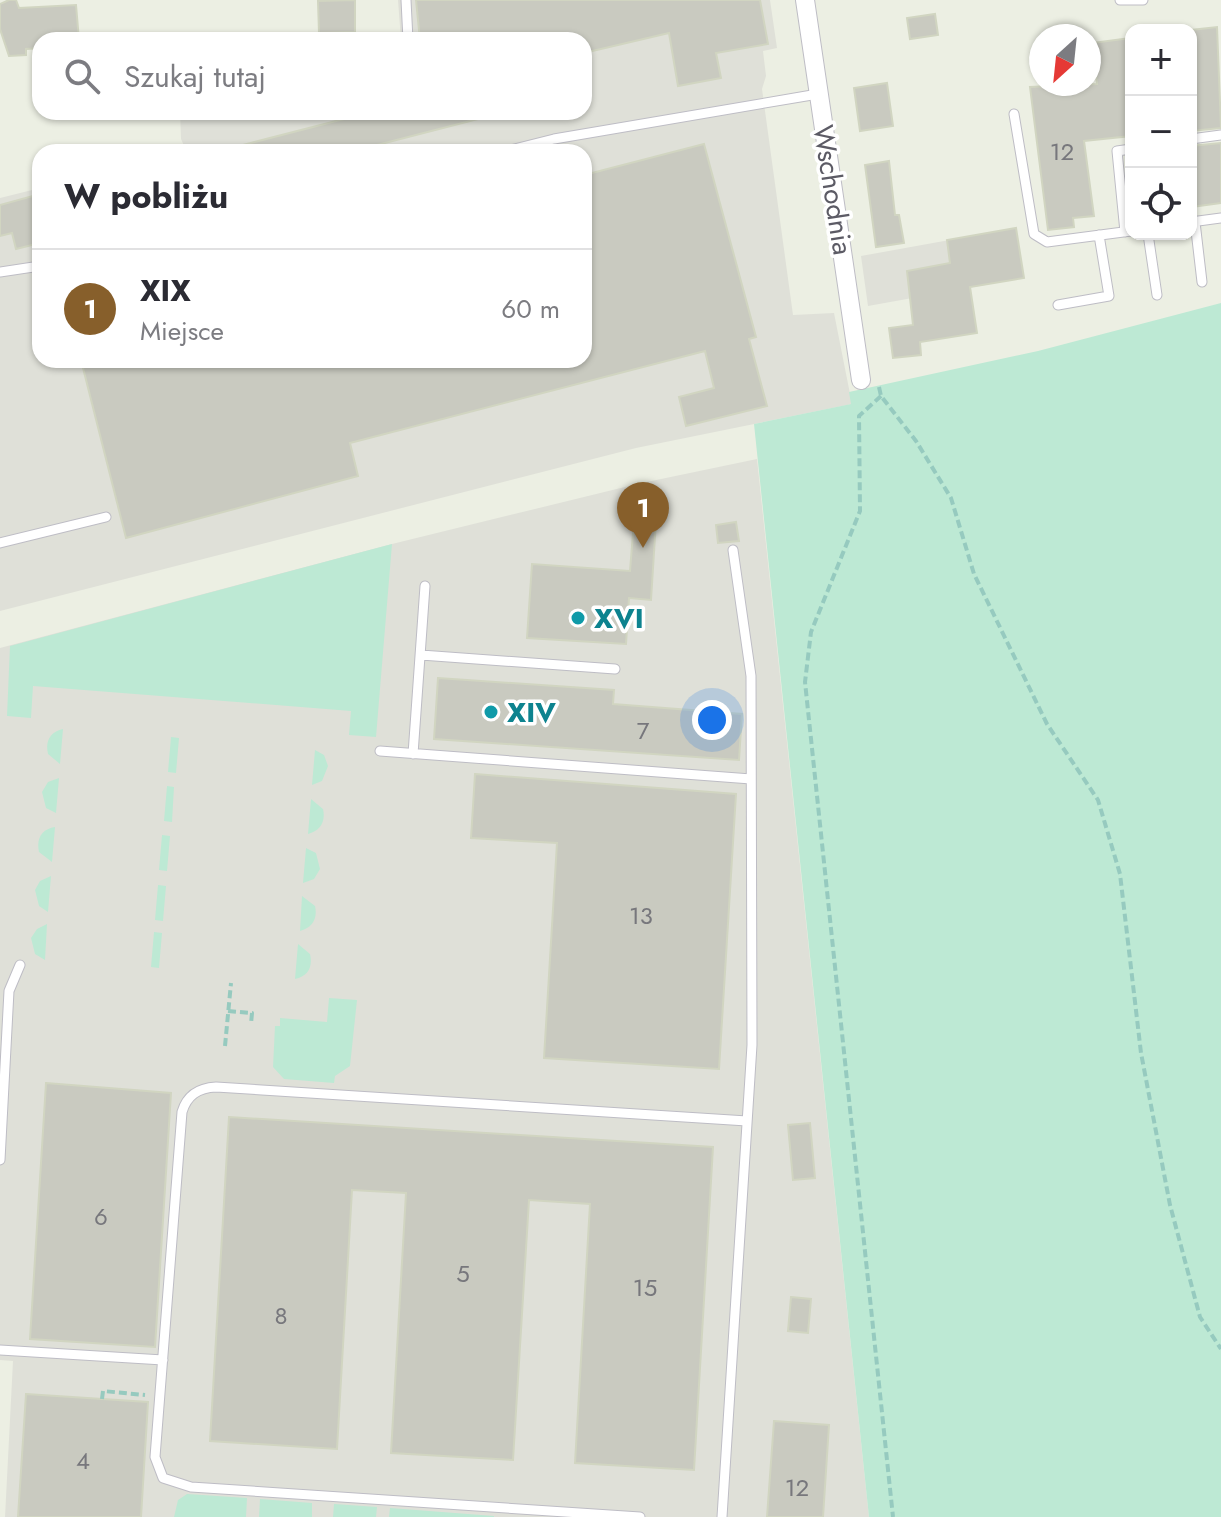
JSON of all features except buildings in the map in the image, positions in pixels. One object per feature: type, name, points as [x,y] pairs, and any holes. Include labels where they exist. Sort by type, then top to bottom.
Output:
[{"type":"street","name":"Wschodnia","points":[[805,0],[818,94],[869,380]]},
{"type":"lane","points":[[406,0],[408,32]]},
{"type":"lane","points":[[1120,0],[1143,0]]},
{"type":"lane","points":[[534,144],[818,94]]},
{"type":"lane","points":[[1014,114],[1034,234],[1047,242],[1125,231]]},
{"type":"lane","points":[[1197,138],[1221,135]]},
{"type":"lane","points":[[1125,150],[1117,151],[1125,209]]},
{"type":"lane","points":[[1197,221],[1221,218]]},
{"type":"lane","points":[[1058,305],[1109,296],[1099,235]]},
{"type":"lane","points":[[1149,240],[1157,295]]},
{"type":"lane","points":[[1196,240],[1202,282]]},
{"type":"lane","points":[[0,272],[32,267]]},
{"type":"lane","points":[[0,543],[106,517]]},
{"type":"lane","points":[[722,1517],[752,1045],[751,676],[733,550]]},
{"type":"lane","points":[[413,754],[425,586]]},
{"type":"lane","points":[[421,655],[615,669]]},
{"type":"lane","points":[[380,751],[751,779]]},
{"type":"lane","points":[[0,1160],[9,991],[20,965]]},
{"type":"lane","points":[[640,1517],[180,1486],[163,1478],[156,1465],[180,1120],[186,1100],[202,1088],[747,1121]]},
{"type":"lane","points":[[0,1350],[163,1360]]},
{"type":"path","points":[[869,380],[916,441],[951,498],[974,574],[1047,724],[1098,800],[1120,874],[1141,1053],[1170,1205],[1200,1317],[1221,1349]]},
{"type":"path","points":[[881,396],[859,416],[860,511],[811,632],[805,682],[893,1517]]},
{"type":"path","points":[[225,1046],[231,983]]},
{"type":"path","points":[[228,1011],[252,1013],[251,1024]]},
{"type":"path","points":[[102,1399],[103,1391],[160,1396]]},
{"type":"shaded area","points":[[398,0],[770,0],[777,48],[763,51],[766,76],[762,89],[793,315],[834,313],[852,404],[636,448],[0,611],[0,198],[32,190],[32,368],[592,368],[592,144],[183,144],[180,120],[592,120],[592,32],[400,32]]},
{"type":"shaded area","points":[[1016,228],[1024,278],[868,306],[861,256]]},
{"type":"shaded area","points":[[757,459],[869,1517],[5,1517],[13,1361],[0,1360],[0,648],[392,544],[637,484]]},
{"type":"green space","points":[[1221,303],[1221,1517],[869,1517],[754,424],[851,404],[849,392],[1038,351]]},
{"type":"green space","points":[[392,544],[376,737],[349,735],[351,711],[33,686],[31,718],[7,716],[10,646]]},
{"type":"green space","points":[[63,729],[60,764],[48,754],[47,745],[52,735]]},
{"type":"green space","points":[[171,737],[179,738],[176,773],[168,772]]},
{"type":"green space","points":[[315,750],[324,755],[328,766],[322,781],[312,785]]},
{"type":"green space","points":[[59,778],[56,813],[46,808],[42,792],[48,782]]},
{"type":"green space","points":[[167,786],[174,787],[172,822],[164,821]]},
{"type":"green space","points":[[311,799],[323,809],[324,818],[319,828],[308,834]]},
{"type":"green space","points":[[55,827],[52,862],[39,852],[38,842],[43,832]]},
{"type":"green space","points":[[162,835],[170,836],[167,871],[159,870]]},
{"type":"green space","points":[[306,848],[316,853],[320,869],[314,879],[303,883]]},
{"type":"green space","points":[[51,876],[48,912],[39,906],[35,890],[40,881]]},
{"type":"green space","points":[[158,885],[166,886],[163,921],[155,920]]},
{"type":"green space","points":[[302,896],[315,906],[316,915],[311,925],[300,931]]},
{"type":"green space","points":[[47,924],[45,960],[35,954],[31,938],[37,929]]},
{"type":"green space","points":[[154,932],[162,933],[159,968],[151,967]]},
{"type":"green space","points":[[298,944],[310,954],[311,963],[306,973],[295,979]]},
{"type":"green space","points":[[329,998],[357,1000],[350,1066],[335,1076],[334,1083],[284,1079],[273,1067],[275,1026],[280,1026],[280,1018],[327,1022]]},
{"type":"green space","points":[[187,1494],[247,1498],[246,1517],[174,1517],[178,1500]]},
{"type":"green space","points":[[260,1499],[312,1503],[312,1517],[259,1517]]},
{"type":"green space","points":[[334,1504],[377,1507],[376,1517],[333,1517]]},
{"type":"green space","points":[[390,1508],[494,1516],[494,1517],[389,1517]]},
{"type":"place","name":"XIX","points":[[643,548]]},
{"type":"place","name":"XVI","points":[[578,618]]},
{"type":"place","name":"XIV","points":[[491,712]]}]
